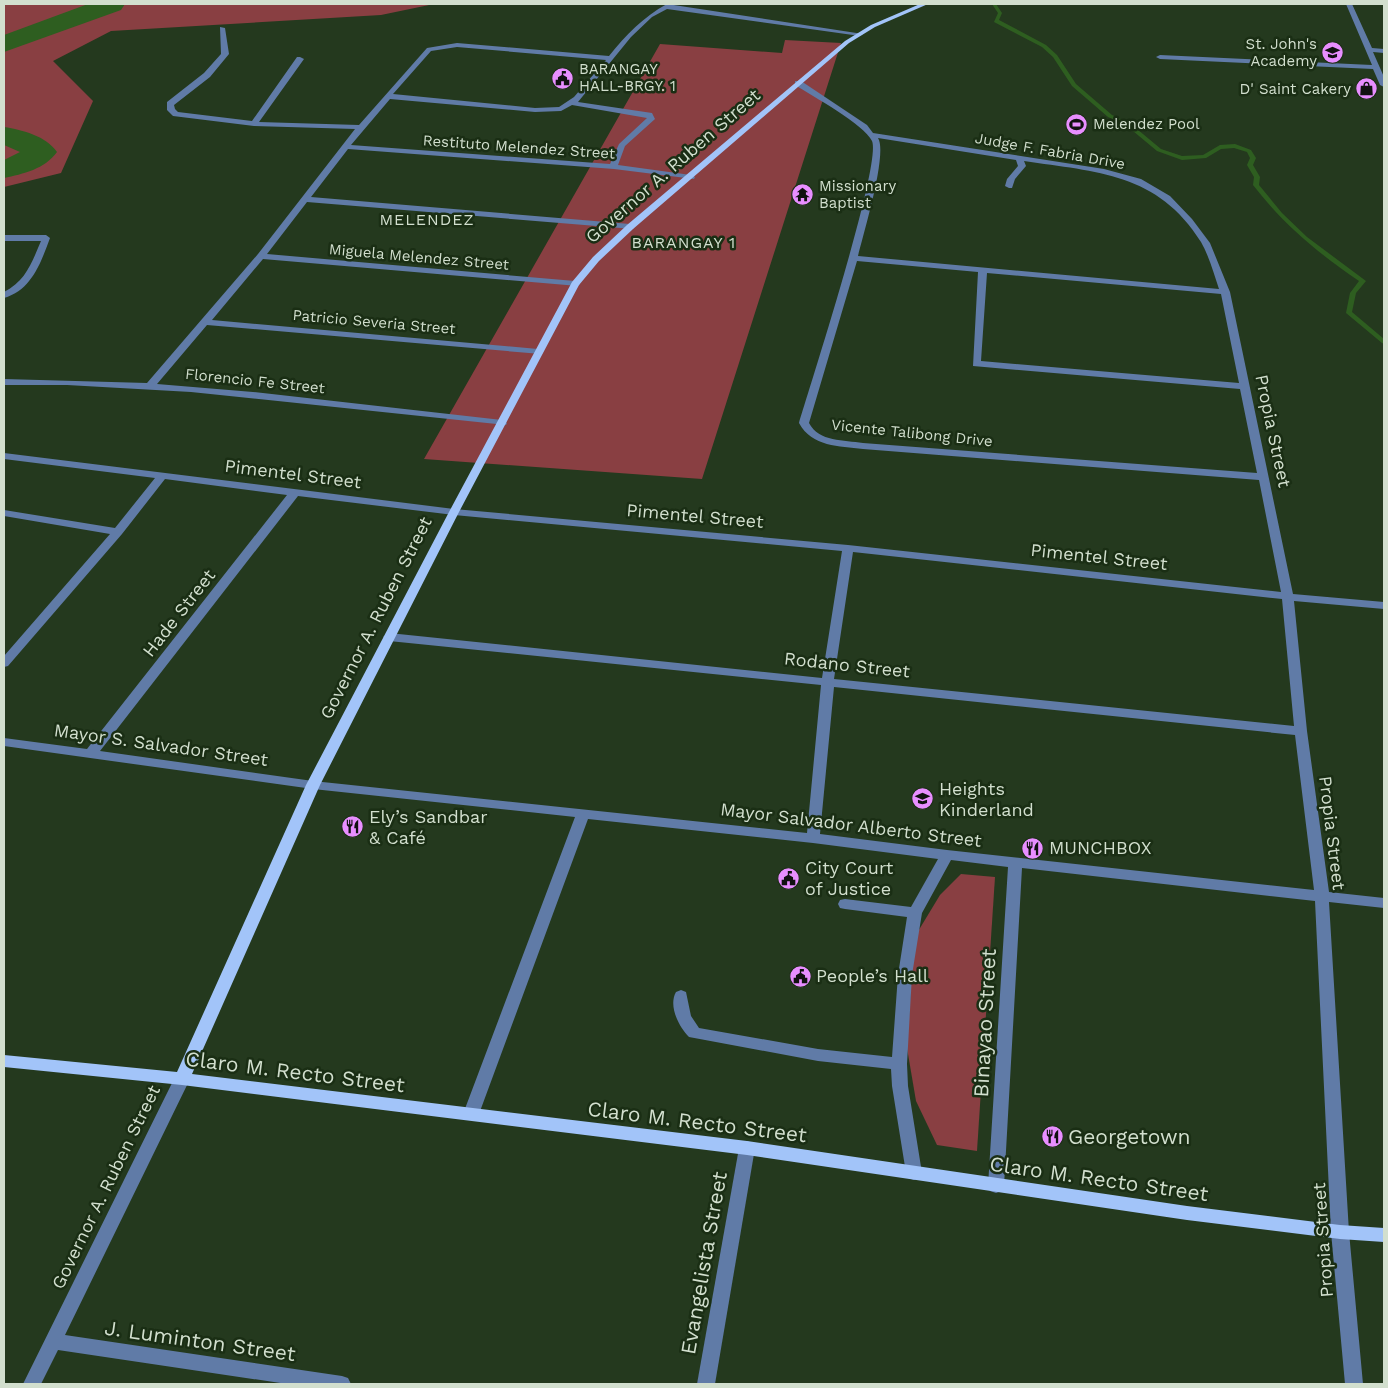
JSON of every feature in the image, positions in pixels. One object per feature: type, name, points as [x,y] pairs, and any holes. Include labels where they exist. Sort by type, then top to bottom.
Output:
[{"type":"main road","name":"Governor A. Ruben Street","points":[[182,1079],[313,785],[389,636],[575,284],[596,259],[630,227],[691,177],[847,42],[873,26],[925,4]]},
{"type":"main road","name":"Claro M. Recto Street","points":[[4,1061],[182,1079],[747,1148],[996,1186],[1340,1232],[1384,1235]]},
{"type":"street","points":[[1349,4],[1384,85]]},
{"type":"street","points":[[387,96],[542,111],[561,109],[572,104],[629,36],[650,16],[668,5],[860,34]]},
{"type":"street","points":[[222,28],[225,54],[219,64],[170,104],[170,107],[176,114],[254,124],[361,127]]},
{"type":"street","points":[[152,385],[260,256],[361,127],[429,48],[440,46],[476,46],[611,58]]},
{"type":"street","points":[[1368,50],[1384,51]]},
{"type":"street","points":[[1160,56],[1376,66]]},
{"type":"street","points":[[254,124],[300,59]]},
{"type":"street","points":[[798,83],[831,103],[872,135]]},
{"type":"street","points":[[572,104],[649,114],[651,119],[625,141],[615,156],[614,168]]},
{"type":"street","name":"Judge F. Fabria Drive","points":[[872,135],[1104,172],[1138,181],[1167,198],[1206,243],[1225,292]]},
{"type":"street","name":"Vicente Talibong Drive","points":[[872,135],[876,141],[877,159],[853,258],[804,423],[811,434],[830,442],[863,446],[1264,477]]},
{"type":"street","name":"Restituto Melendez Street","points":[[346,147],[614,168],[691,177]]},
{"type":"street","points":[[1010,186],[1011,179],[1022,166],[1019,158]]},
{"type":"street","points":[[306,199],[630,227]]},
{"type":"street","points":[[4,238],[46,238],[30,278],[21,287],[4,295]]},
{"type":"street","name":"Miguela Melendez Street","points":[[260,256],[575,284]]},
{"type":"street","points":[[853,258],[1225,292]]},
{"type":"street","points":[[983,270],[976,364],[1244,386]]},
{"type":"street","name":"Propia Street","points":[[1225,292],[1288,596],[1301,731],[1322,896],[1340,1232],[1354,1384]]},
{"type":"street","name":"Patricio Severia Street","points":[[206,322],[538,352]]},
{"type":"street","name":"Florencio Fe Street","points":[[4,382],[67,381],[152,385],[502,423]]},
{"type":"street","name":"Pimentel Street","points":[[4,456],[454,512],[848,548],[1178,582],[1325,602],[1384,605]]},
{"type":"street","points":[[4,663],[118,532],[163,475]]},
{"type":"street","name":"Hade Street","points":[[90,755],[295,492]]},
{"type":"street","points":[[4,513],[118,532]]},
{"type":"street","points":[[813,838],[828,680],[848,548]]},
{"type":"street","name":"Rodano Street","points":[[389,636],[828,680],[1301,731]]},
{"type":"street","name":"Mayor S. Salvador Street","points":[[4,742],[313,785]]},
{"type":"street","name":"Mayor Salvador Alberto Street","points":[[313,785],[813,838],[947,855],[1384,903]]},
{"type":"street","points":[[471,1114],[583,814]]},
{"type":"street","points":[[914,1173],[900,1086],[899,1064],[904,975],[914,913],[947,855]]},
{"type":"street","name":"Binayao Street","points":[[996,1186],[1015,862]]},
{"type":"street","points":[[845,904],[914,913]]},
{"type":"street","points":[[681,996],[685,1025],[694,1033],[818,1055],[899,1064]]},
{"type":"street","name":"Governor A. Ruben Street","points":[[32,1384],[182,1079]]},
{"type":"street","name":"Evangelista Street","points":[[706,1384],[747,1148]]},
{"type":"street","name":"J. Luminton Street","points":[[52,1341],[342,1384]]},
{"type":"shaded area","points":[[4,4],[434,4],[381,15],[111,31],[53,61],[93,101],[61,173],[4,187]]},
{"type":"shaded area","points":[[785,40],[841,43],[702,479],[424,459],[660,44],[782,53]]},
{"type":"shaded area","points":[[961,874],[995,877],[977,1151],[937,1145],[916,1101],[907,1048],[914,938],[940,895]]},
{"type":"waterway","points":[[4,44],[112,4]]},
{"type":"waterway","points":[[994,4],[1000,13],[996,21],[1044,46],[1055,56],[1074,85],[1110,116],[1129,125],[1159,150],[1182,158],[1204,157],[1220,147],[1235,146],[1249,151],[1253,158],[1250,165],[1257,177],[1256,185],[1268,201],[1292,227],[1318,249],[1363,281],[1353,293],[1349,313],[1384,342]]},
{"type":"waterway","points":[[4,136],[17,138],[42,152],[21,165],[4,169]]},
{"type":"place","name":"St. John's Academy","points":[[1333,53]]},
{"type":"place","name":"BARANGAY HALL-BRGY. 1","points":[[563,78]]},
{"type":"place","name":"D' Saint Cakery","points":[[1367,89]]},
{"type":"place","name":"Melendez Pool","points":[[1077,124]]},
{"type":"place","name":"Missionary Baptist","points":[[803,195]]},
{"type":"place","name":"Heights Kinderland","points":[[923,799]]},
{"type":"place","name":"Ely’s Sandbar & Café","points":[[353,827]]},
{"type":"place","name":"MUNCHBOX","points":[[1033,848]]},
{"type":"place","name":"City Court of Justice","points":[[789,878]]},
{"type":"place","name":"People’s Hall","points":[[800,976]]},
{"type":"place","name":"Georgetown","points":[[1052,1137]]},
{"type":"district","name":"MELENDEZ","points":[[427,219]]},
{"type":"district","name":"BARANGAY 1","points":[[684,242]]}]
